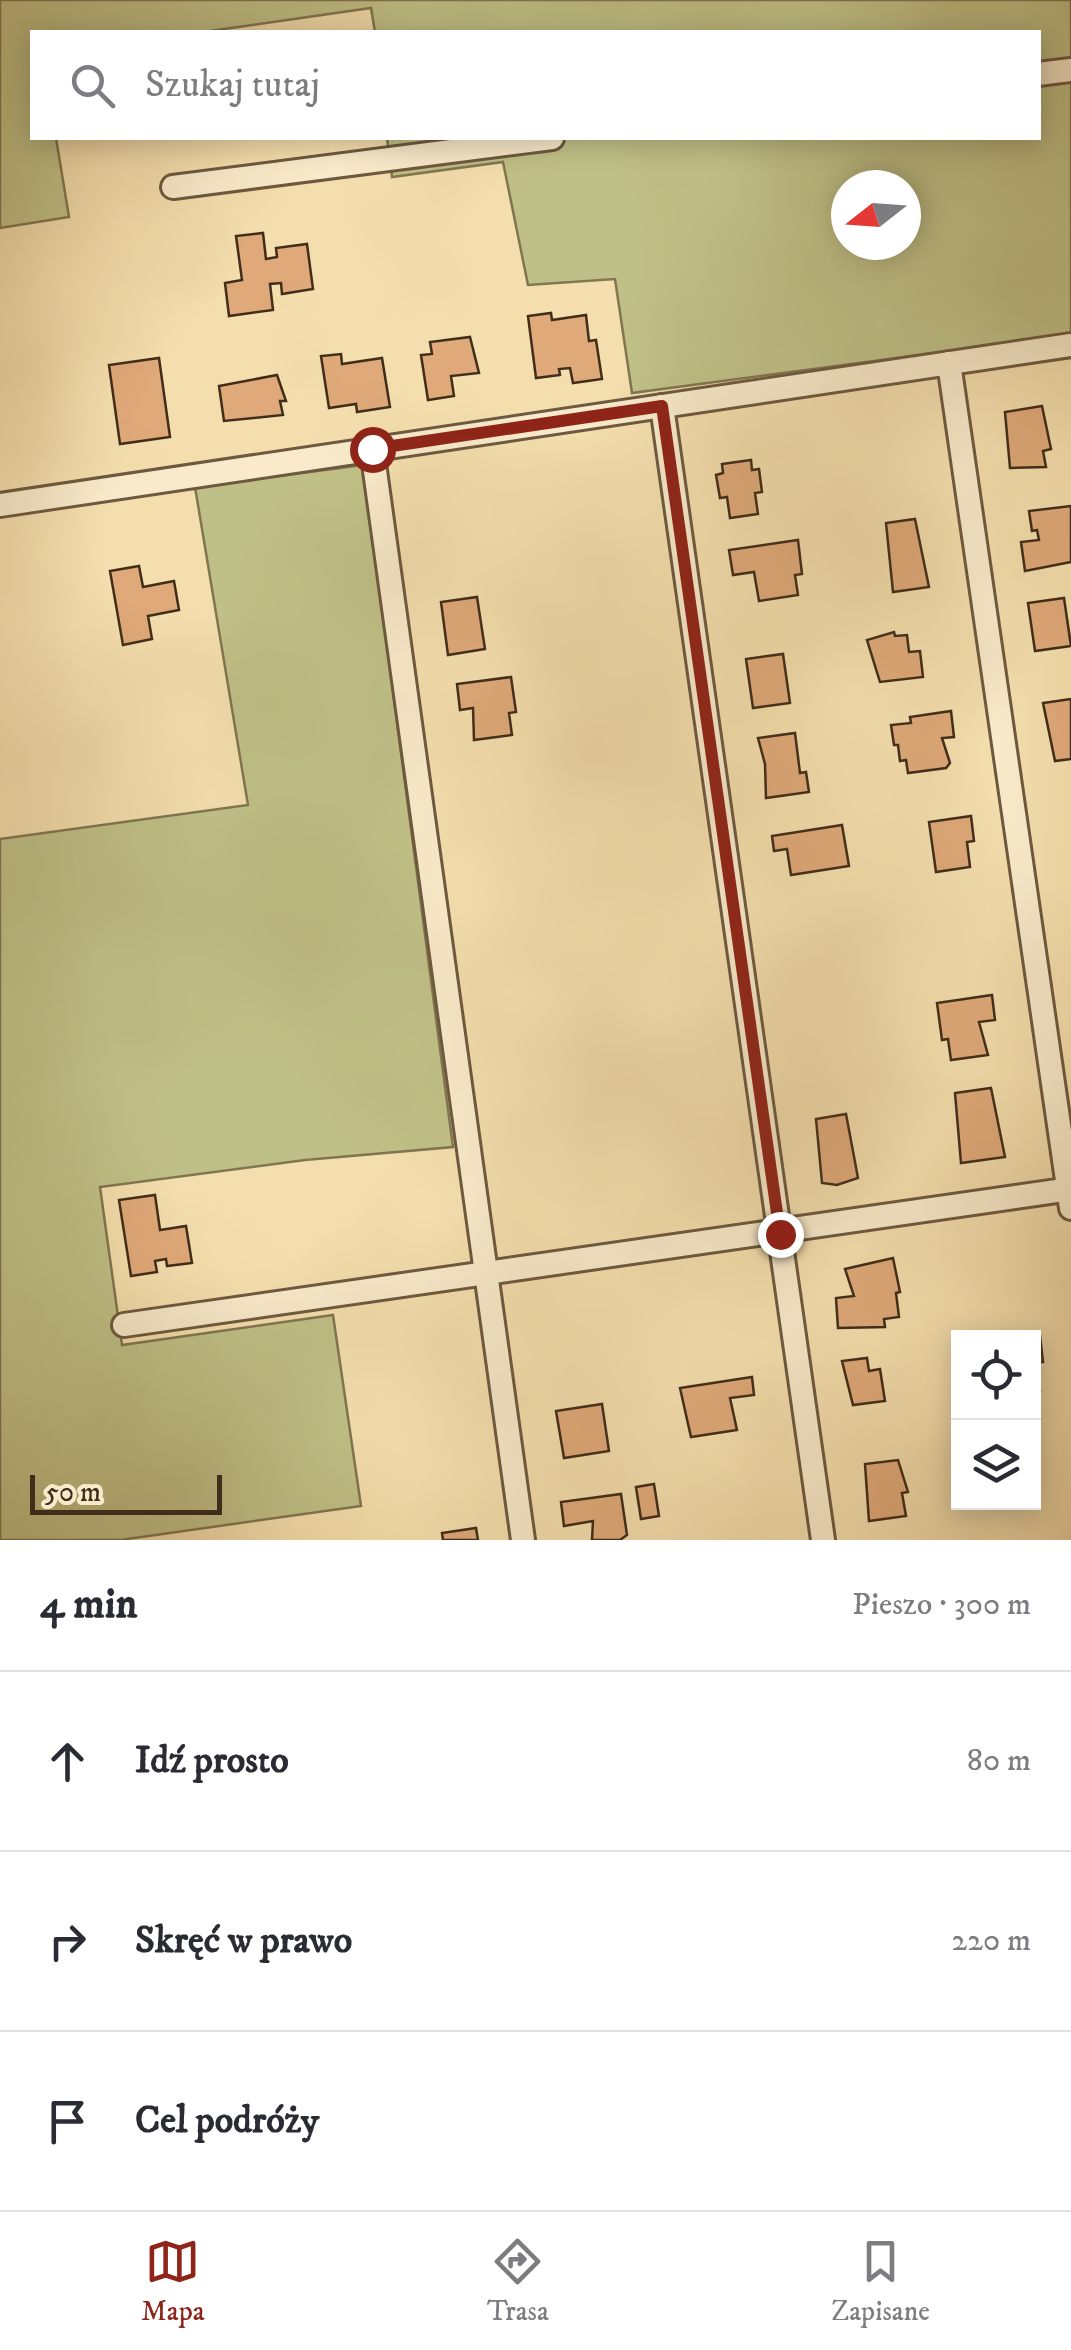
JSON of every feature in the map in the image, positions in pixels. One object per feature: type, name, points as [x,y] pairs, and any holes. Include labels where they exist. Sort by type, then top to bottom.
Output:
[{"type":"street","points":[[1041,74],[1071,70]]},
{"type":"street","points":[[174,187],[537,140]]},
{"type":"street","points":[[0,504],[1071,345]]},
{"type":"street","points":[[124,1325],[1070,1195],[948,364]]},
{"type":"street","points":[[662,406],[823,1540]]},
{"type":"street","points":[[372,449],[523,1540]]},
{"type":"green space","points":[[0,0],[1071,0],[1071,335],[632,393],[615,279],[528,285],[503,162],[392,177],[387,140],[1041,140],[1041,30],[375,30],[371,8],[217,30],[30,30],[30,140],[56,140],[69,217],[0,228]]},
{"type":"green space","points":[[363,465],[453,1147],[305,1160],[100,1187],[122,1345],[333,1315],[361,1506],[120,1540],[0,1540],[0,839],[248,805],[195,487]]},
{"type":"building","points":[[263,233],[266,259],[277,257],[276,248],[307,244],[313,289],[282,294],[281,283],[270,284],[273,310],[229,316],[225,283],[242,280],[236,236]]},
{"type":"building","points":[[551,313],[552,320],[586,315],[589,341],[596,340],[602,379],[573,383],[570,368],[559,369],[560,375],[536,378],[528,316]]},
{"type":"building","points":[[470,337],[479,373],[451,376],[454,396],[428,400],[421,355],[432,354],[430,342]]},
{"type":"building","points":[[341,354],[342,364],[382,358],[390,407],[357,412],[356,404],[329,408],[321,356]]},
{"type":"building","points":[[159,358],[170,437],[120,444],[109,365]]},
{"type":"building","points":[[277,375],[286,401],[280,401],[283,415],[224,421],[219,386]]},
{"type":"building","points":[[1042,406],[1051,449],[1043,451],[1046,467],[1010,468],[1005,412]]},
{"type":"building","points":[[751,460],[752,470],[759,469],[762,492],[755,493],[758,514],[730,518],[727,497],[720,498],[716,475],[723,473],[722,464]]},
{"type":"building","points":[[1071,506],[1071,562],[1025,571],[1021,542],[1039,540],[1037,530],[1032,531],[1029,511]]},
{"type":"building","points":[[915,519],[929,587],[893,592],[886,523]]},
{"type":"building","points":[[798,540],[802,574],[795,575],[798,595],[759,601],[754,572],[733,575],[729,550]]},
{"type":"building","points":[[139,566],[143,587],[174,581],[179,610],[148,616],[152,639],[123,645],[110,571]]},
{"type":"building","points":[[477,597],[485,649],[448,655],[441,602]]},
{"type":"building","points":[[1064,598],[1071,646],[1035,651],[1028,603]]},
{"type":"building","points":[[894,632],[895,636],[907,635],[909,652],[920,651],[923,677],[880,682],[867,640]]},
{"type":"building","points":[[783,654],[790,703],[753,708],[746,659]]},
{"type":"building","points":[[511,677],[516,712],[509,713],[512,735],[474,740],[473,708],[460,710],[457,684]]},
{"type":"building","points":[[1071,699],[1071,759],[1055,761],[1043,703]]},
{"type":"building","points":[[951,711],[954,737],[942,738],[950,763],[946,768],[908,773],[906,760],[900,761],[898,745],[894,745],[891,725],[911,723],[910,717]]},
{"type":"building","points":[[795,733],[800,773],[806,772],[809,792],[766,798],[765,764],[758,738]]},
{"type":"building","points":[[971,816],[974,841],[967,842],[970,867],[936,872],[929,822]]},
{"type":"building","points":[[842,825],[849,866],[791,875],[787,849],[774,851],[772,836]]},
{"type":"building","points":[[992,995],[995,1020],[979,1022],[988,1055],[951,1060],[948,1039],[942,1040],[937,1003]]},
{"type":"building","points":[[991,1088],[1005,1157],[961,1163],[955,1093]]},
{"type":"building","points":[[846,1114],[858,1178],[837,1185],[822,1183],[816,1119]]},
{"type":"building","points":[[155,1195],[160,1230],[186,1226],[192,1263],[167,1266],[166,1259],[155,1261],[157,1272],[131,1276],[119,1200]]},
{"type":"building","points":[[893,1258],[900,1292],[896,1293],[899,1317],[884,1319],[885,1327],[838,1328],[836,1298],[854,1296],[845,1269]]},
{"type":"building","points":[[867,1358],[869,1371],[880,1369],[885,1401],[853,1405],[842,1361]]},
{"type":"building","points":[[752,1377],[754,1395],[730,1398],[737,1430],[691,1437],[680,1388]]},
{"type":"building","points":[[602,1404],[609,1451],[564,1458],[556,1411]]},
{"type":"building","points":[[898,1460],[908,1492],[902,1493],[906,1516],[869,1521],[865,1464]]},
{"type":"building","points":[[654,1484],[659,1516],[641,1519],[636,1487]]},
{"type":"building","points":[[621,1494],[627,1535],[620,1540],[592,1540],[593,1521],[564,1526],[561,1502]]},
{"type":"building","points":[[476,1528],[478,1540],[443,1540],[442,1533]]},
{"type":"route","points":[[372,449],[662,406],[780,1234]]}]
